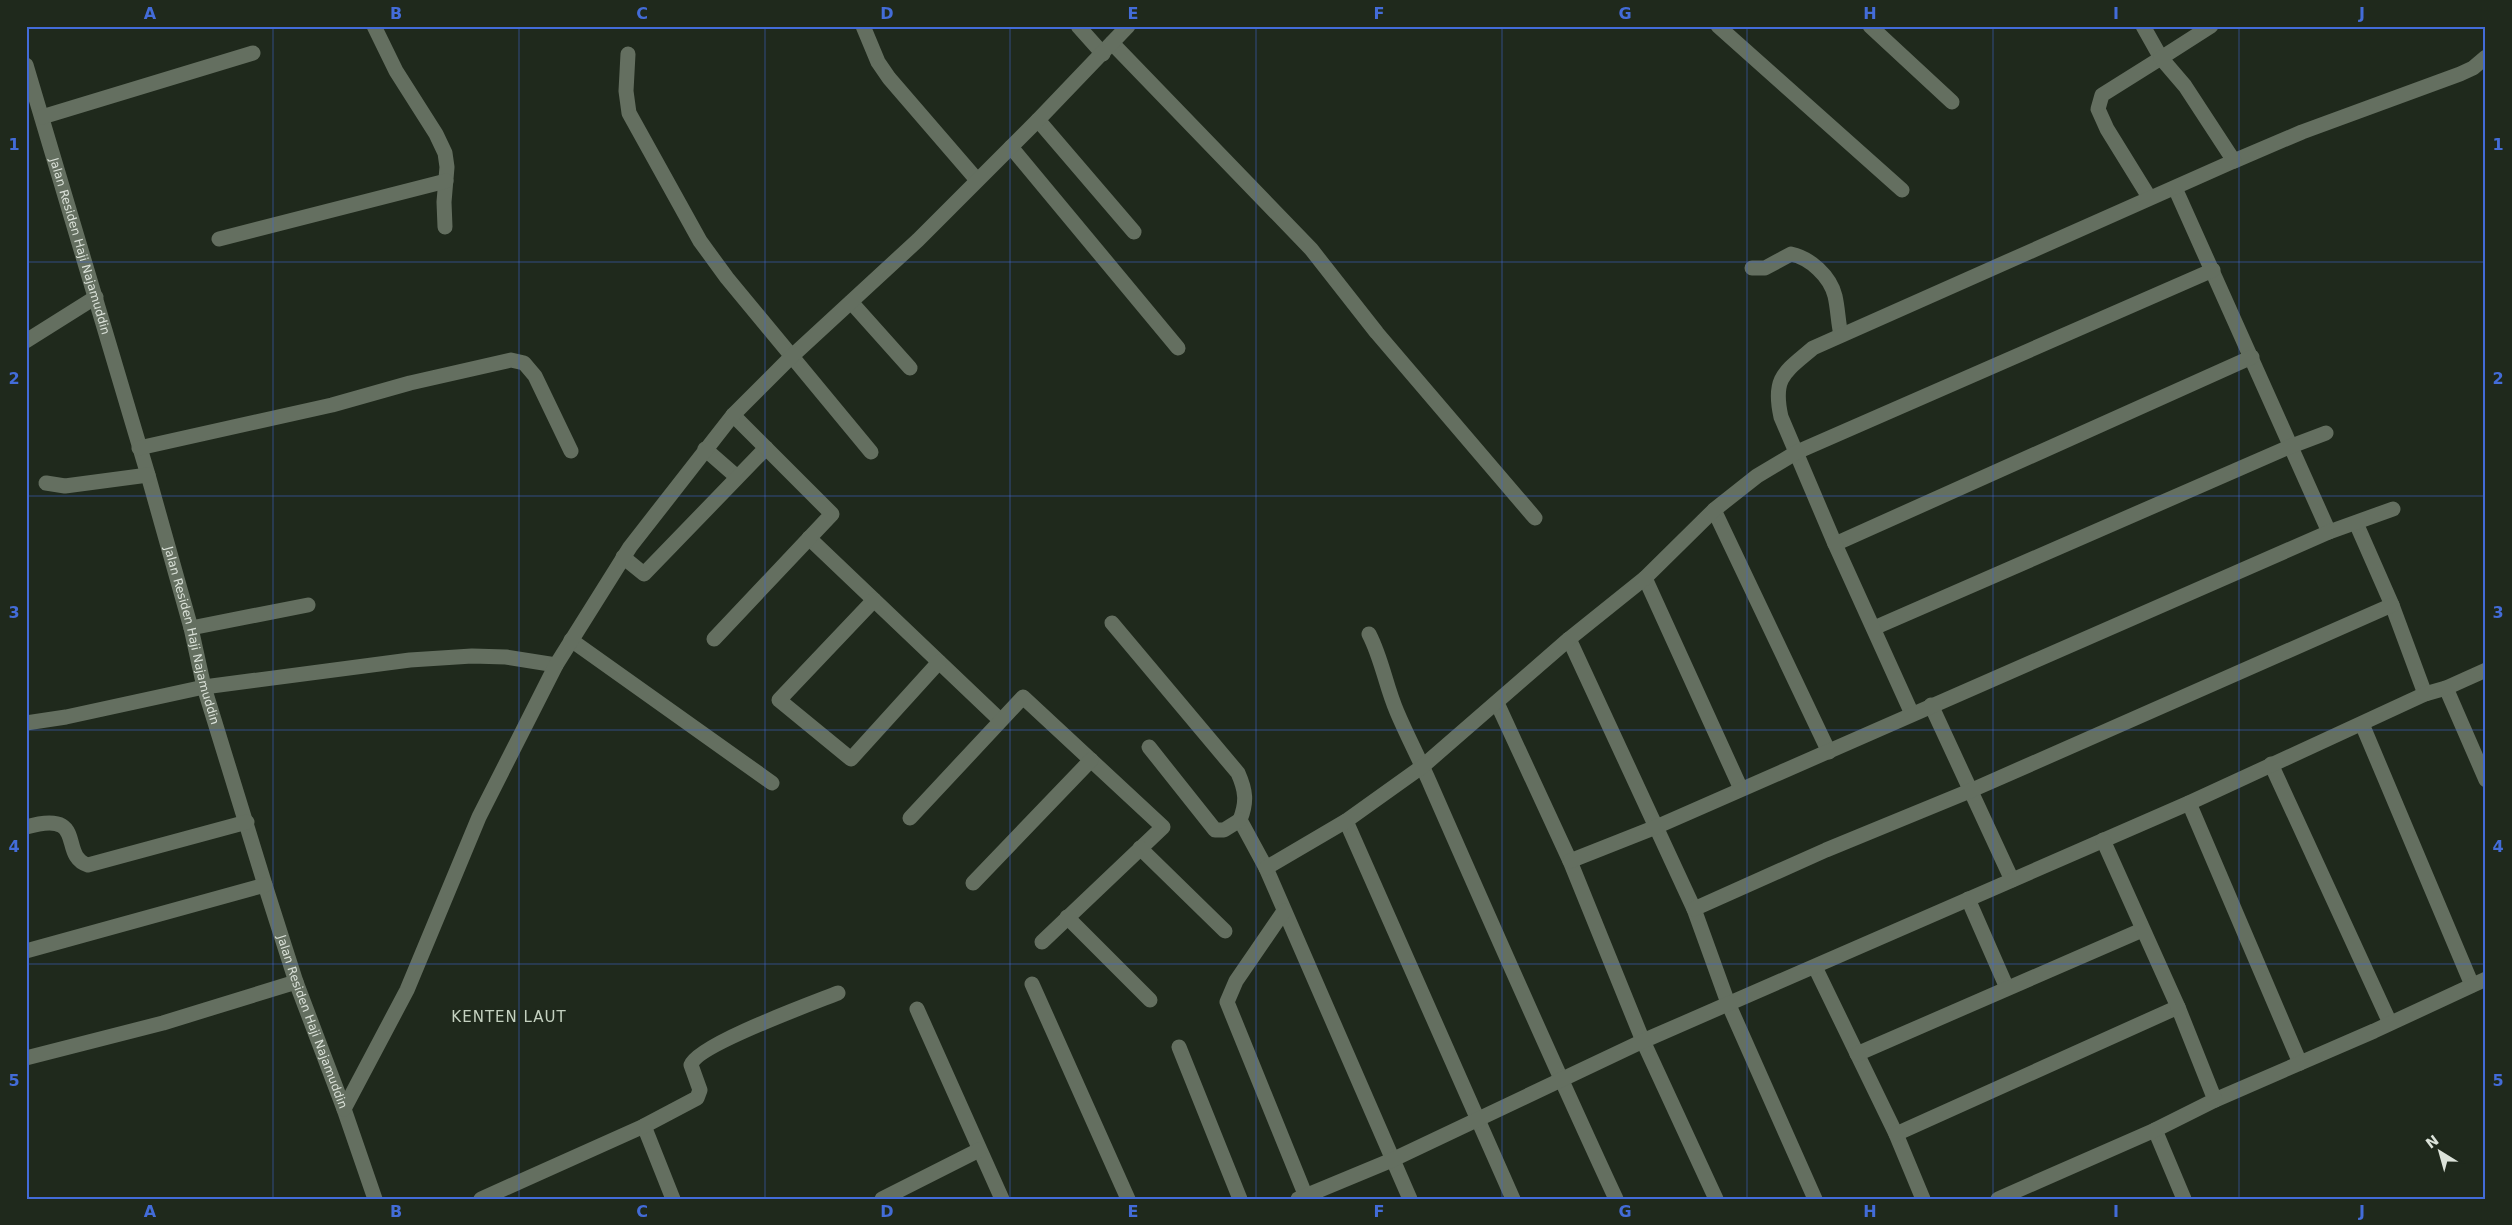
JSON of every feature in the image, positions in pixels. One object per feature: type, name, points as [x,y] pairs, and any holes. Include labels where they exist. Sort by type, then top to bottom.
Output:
[{"type":"street","points":[[374,26],[396,71],[442,144],[447,160],[444,202],[445,227]]},
{"type":"street","points":[[862,26],[878,62],[889,78],[978,180]]},
{"type":"street","points":[[1078,26],[1107,48],[1311,249],[1378,333],[1535,518]]},
{"type":"street","points":[[344,1109],[407,990],[479,817],[556,665],[624,557],[704,449],[733,415],[790,358],[1012,147],[1128,26]]},
{"type":"street","points":[[1718,26],[1902,190]]},
{"type":"street","points":[[1870,26],[1952,102]]},
{"type":"street","points":[[2143,26],[2161,58],[2185,86],[2234,161]]},
{"type":"street","points":[[2149,197],[2107,129],[2098,109],[2102,95],[2211,26]]},
{"type":"street","points":[[42,117],[253,53]]},
{"type":"street","points":[[628,54],[626,99],[632,120],[659,164],[700,241],[726,278],[790,358],[870,452]]},
{"type":"street","points":[[1912,714],[1835,544],[1781,417],[1778,402],[1779,382],[1785,371],[1812,348],[2149,197],[2175,188],[2302,132],[2460,74],[2473,68],[2486,57]]},
{"type":"street","name":"Jalan Residen Haji Najamuddin","points":[[26,65],[148,475],[191,628],[204,687],[296,982],[344,1109],[374,1199]]},
{"type":"street","points":[[1038,120],[1134,232]]},
{"type":"street","points":[[1012,147],[1178,348]]},
{"type":"street","points":[[219,239],[446,182]]},
{"type":"street","points":[[2175,188],[2252,356],[2289,447],[2329,532]]},
{"type":"street","points":[[1752,268],[1765,268],[1791,254],[1801,256],[1814,264],[1830,285],[1835,296],[1841,335]]},
{"type":"street","points":[[1266,868],[1346,821],[1423,766],[1569,639],[1645,578],[1714,510],[1757,476],[1797,452],[2213,270]]},
{"type":"street","points":[[26,342],[96,297]]},
{"type":"street","points":[[851,302],[910,368]]},
{"type":"street","points":[[1835,544],[2252,356]]},
{"type":"street","points":[[139,448],[332,405],[410,383],[511,360],[524,363],[535,376],[571,451]]},
{"type":"street","points":[[714,639],[832,514],[733,415]]},
{"type":"street","points":[[1874,628],[2289,447],[2326,433]]},
{"type":"street","points":[[624,557],[644,574],[766,448]]},
{"type":"street","points":[[704,449],[737,477]]},
{"type":"street","points":[[46,482],[65,486],[148,475]]},
{"type":"street","points":[[1570,861],[1656,827],[2329,532],[2394,509]]},
{"type":"street","points":[[1714,510],[1829,752]]},
{"type":"street","points":[[2356,523],[2392,605],[2425,694]]},
{"type":"street","points":[[809,538],[1000,720]]},
{"type":"street","points":[[1645,578],[1741,789]]},
{"type":"street","points":[[874,600],[779,700],[851,759],[939,662]]},
{"type":"street","points":[[191,628],[308,605]]},
{"type":"street","points":[[1694,909],[1826,850],[1972,790],[2392,605]]},
{"type":"street","points":[[1112,623],[1235,769],[1246,795],[1240,820],[1224,830],[1215,830],[1149,746]]},
{"type":"street","points":[[1369,634],[1379,654],[1397,714],[1423,766],[1561,1081],[1616,1199]]},
{"type":"street","points":[[1569,639],[1694,909],[1728,1003],[1815,1199]]},
{"type":"street","points":[[571,640],[772,783]]},
{"type":"street","points":[[26,723],[66,717],[204,687],[401,661],[472,656],[506,658],[556,665]]},
{"type":"street","points":[[1284,912],[1236,981],[1227,1002],[1303,1198],[1392,1160],[1643,1041],[1728,1003],[1815,967],[2189,803],[2425,694],[2446,688],[2486,670]]},
{"type":"street","points":[[2446,688],[2486,780]]},
{"type":"street","points":[[910,818],[1023,697],[1163,827],[1042,942]]},
{"type":"street","points":[[1497,702],[1570,861],[1643,1041],[1716,1199]]},
{"type":"street","points":[[1931,705],[1972,790],[2012,880]]},
{"type":"street","points":[[1998,1199],[2155,1130],[2215,1100],[2479,982],[2362,724]]},
{"type":"street","points":[[973,883],[1091,760]]},
{"type":"street","points":[[2271,764],[2390,1023]]},
{"type":"street","points":[[2189,803],[2300,1063]]},
{"type":"street","points":[[1240,820],[1266,868],[1410,1199]]},
{"type":"street","points":[[1346,821],[1513,1199]]},
{"type":"street","points":[[26,827],[53,822],[61,824],[67,830],[79,859],[88,865],[247,822]]},
{"type":"street","points":[[2103,840],[2178,1007],[2215,1100]]},
{"type":"street","points":[[1140,848],[1225,932]]},
{"type":"street","points":[[26,951],[265,885]]},
{"type":"street","points":[[1968,899],[2007,988]]},
{"type":"street","points":[[1067,918],[1150,1000]]},
{"type":"street","points":[[1857,1054],[2142,930]]},
{"type":"street","points":[[1815,967],[1896,1134],[1923,1199]]},
{"type":"street","points":[[26,1058],[163,1024],[296,982]]},
{"type":"street","points":[[1032,984],[1128,1199]]},
{"type":"street","points":[[481,1199],[644,1126],[699,1096],[700,1090],[691,1066],[698,1055],[732,1037],[838,993]]},
{"type":"street","points":[[1896,1134],[2178,1007]]},
{"type":"street","points":[[917,1009],[1002,1199]]},
{"type":"street","points":[[1178,1047],[1240,1199]]},
{"type":"street","points":[[644,1126],[673,1199]]},
{"type":"street","points":[[2155,1130],[2184,1199]]},
{"type":"street","points":[[882,1199],[979,1150]]},
{"type":"district","name":"KENTEN LAUT","points":[[509,1017]]}]
